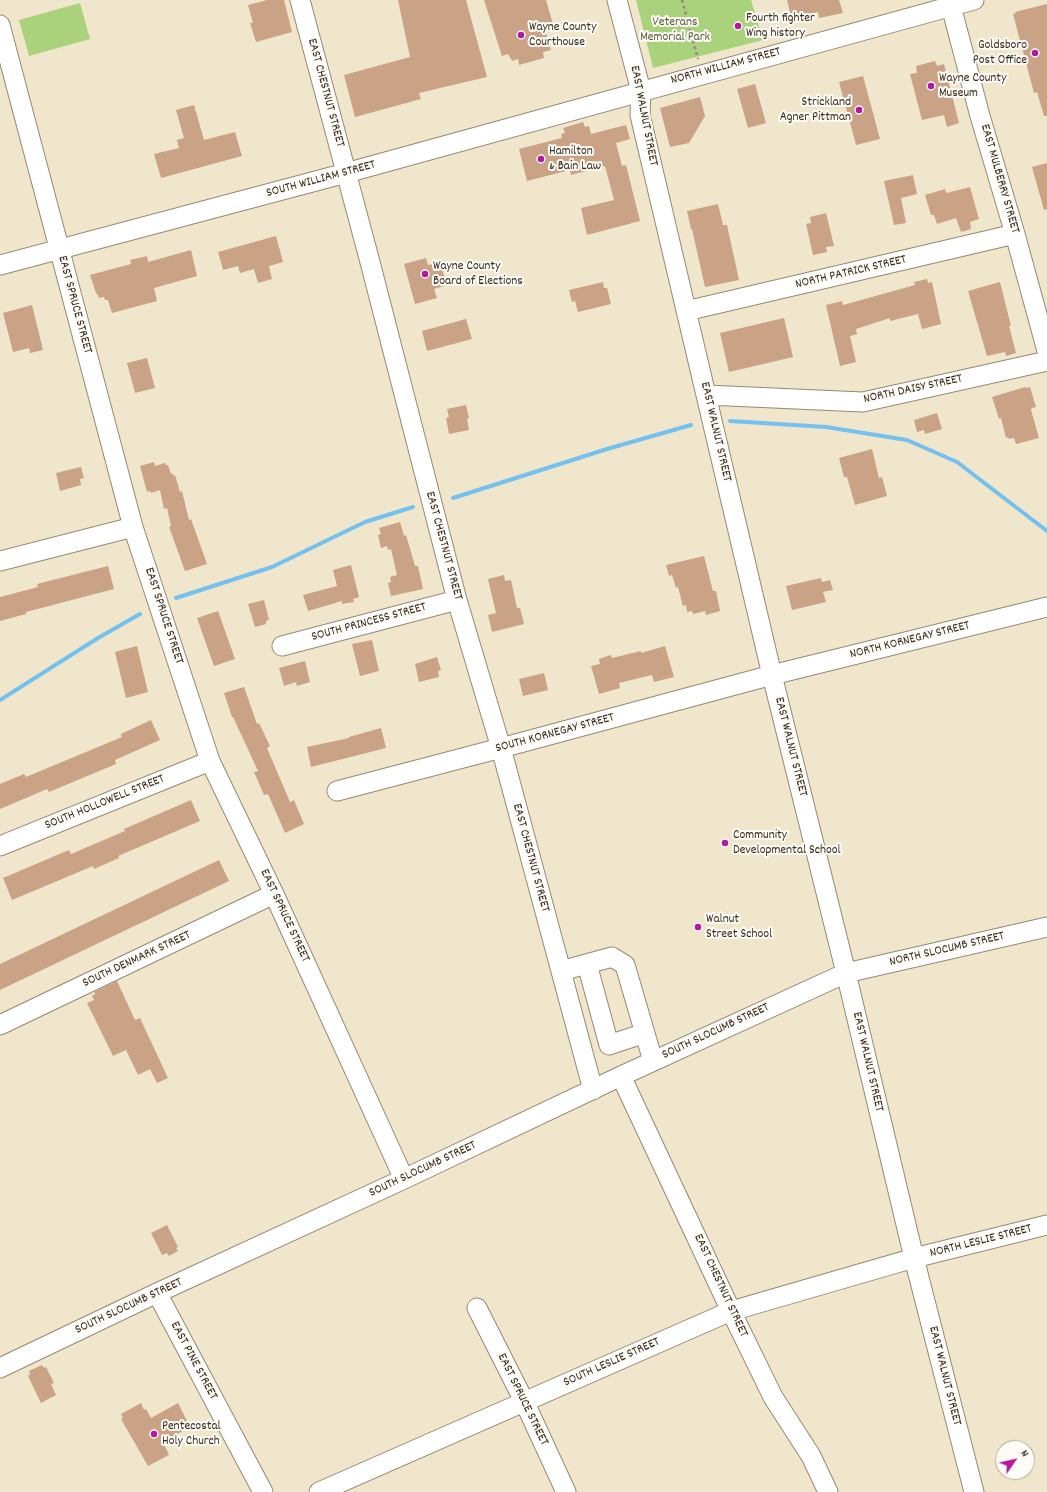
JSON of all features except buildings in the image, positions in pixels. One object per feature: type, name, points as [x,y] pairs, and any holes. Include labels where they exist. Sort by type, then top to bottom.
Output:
[{"type":"street","name":"EAST CHESTNUT STREET","points":[[300,0],[457,600],[501,748],[593,1090]]},
{"type":"street","name":"EAST WALNUT STREET","points":[[617,0],[641,91],[640,115],[772,675],[846,973],[914,1258],[974,1492]]},
{"type":"street","name":"NORTH WILLIAM STREET","points":[[641,91],[928,6],[951,6],[974,0]]},
{"type":"street","name":"EAST MULBERRY STREET","points":[[951,6],[980,116],[1015,234],[1047,351]]},
{"type":"street","name":"EAST SPRUCE STREET","points":[[0,25],[133,527],[210,761],[274,894],[404,1179]]},
{"type":"street","name":"SOUTH WILLIAM STREET","points":[[0,265],[346,173],[641,91]]},
{"type":"street","name":"NORTH PATRICK STREET","points":[[686,311],[1015,234]]},
{"type":"street","name":"NORTH DAISY STREET","points":[[706,395],[862,402],[1047,361]]},
{"type":"street","points":[[0,561],[133,527]]},
{"type":"street","name":"SOUTH PRINCESS STREET","points":[[282,646],[457,600]]},
{"type":"street","name":"NORTH KORNEGAY STREET","points":[[772,675],[1047,606]]},
{"type":"street","name":"SOUTH KORNEGAY STREET","points":[[337,791],[772,675]]},
{"type":"street","name":"SOUTH HOLLOWELL STREET","points":[[0,846],[210,761]]},
{"type":"street","name":"SOUTH DENMARK STREET","points":[[0,1025],[274,894]]},
{"type":"street","name":"NORTH SLOCUMB STREET","points":[[846,973],[1047,927]]},
{"type":"street","points":[[561,971],[612,958],[625,965],[653,1061]]},
{"type":"street","points":[[587,964],[609,1045],[645,1033]]},
{"type":"street","name":"SOUTH SLOCUMB STREET","points":[[0,1368],[653,1061],[846,973]]},
{"type":"street","name":"EAST CHESTNUT STREET","points":[[621,1076],[773,1397],[811,1456],[828,1492]]},
{"type":"street","name":"NORTH LESLIE STREET","points":[[914,1258],[1047,1225]]},
{"type":"street","name":"SOUTH LESLIE STREET","points":[[319,1492],[731,1311],[914,1258]]},
{"type":"street","name":"EAST PINE STREET","points":[[157,1293],[263,1492]]},
{"type":"street","name":"EAST SPRUCE STREET","points":[[478,1308],[524,1401],[566,1492]]},
{"type":"path","points":[[682,0],[698,59]]},
{"type":"green space","name":"Veterans Memorial Park","points":[[636,0],[751,0],[763,40],[653,68]]},
{"type":"green space","points":[[80,3],[90,39],[29,56],[19,20]]},
{"type":"waterway","points":[[730,421],[826,427],[907,440],[957,462],[1047,531]]},
{"type":"waterway","points":[[453,498],[607,449],[691,425]]},
{"type":"waterway","points":[[176,598],[272,567],[365,522],[413,507]]},
{"type":"waterway","points":[[0,700],[98,638],[140,614]]},
{"type":"place","name":"Fourth fighter Wing history","points":[[738,26]]},
{"type":"place","name":"Wayne County Courthouse","points":[[521,35]]},
{"type":"place","name":"Goldsboro Post Office","points":[[1035,53]]},
{"type":"place","name":"Wayne County Museum","points":[[931,86]]},
{"type":"place","name":"Strickland Agner Pittman","points":[[859,110]]},
{"type":"place","name":"Hamilton & Bain Law","points":[[541,159]]},
{"type":"place","name":"Wayne County Board of Elections","points":[[425,274]]},
{"type":"place","name":"Community Developmental School","points":[[725,843]]},
{"type":"place","name":"Walnut Street School","points":[[698,927]]},
{"type":"place","name":"Pentecostal Holy Church","points":[[154,1434]]}]
